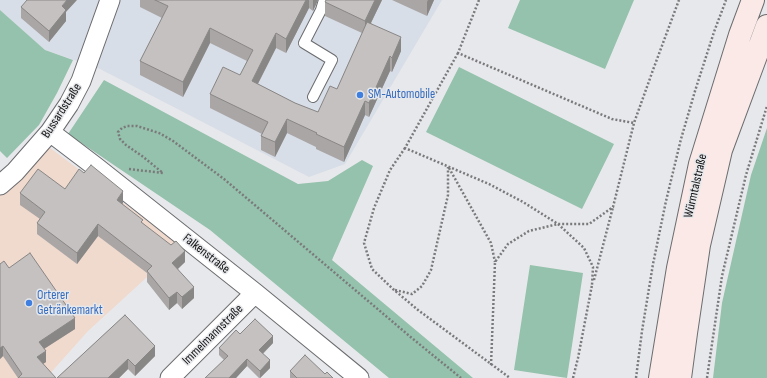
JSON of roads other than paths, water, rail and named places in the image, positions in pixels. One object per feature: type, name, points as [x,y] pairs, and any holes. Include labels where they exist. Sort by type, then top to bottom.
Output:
[{"type":"main road","name":"Würmtalstraße","points":[[660,378],[678,268],[700,164],[740,35],[753,0]]},
{"type":"main road","name":"Würmtalstraße","points":[[680,378],[699,246],[721,150],[767,26]]},
{"type":"street","name":"Bussardstraße","points":[[0,185],[15,172],[50,132],[69,104],[81,81],[107,1]]},
{"type":"street","name":"Falkenstraße","points":[[50,132],[256,293],[359,378]]},
{"type":"street","name":"Immelmannstraße","points":[[170,378],[256,293]]},
{"type":"lane","points":[[313,97],[332,60],[304,43],[321,10],[324,0]]},
{"type":"place","name":"SM-Automobile","points":[[360,95]]},
{"type":"place","name":"Orterer Getränkemarkt","points":[[29,303]]}]
